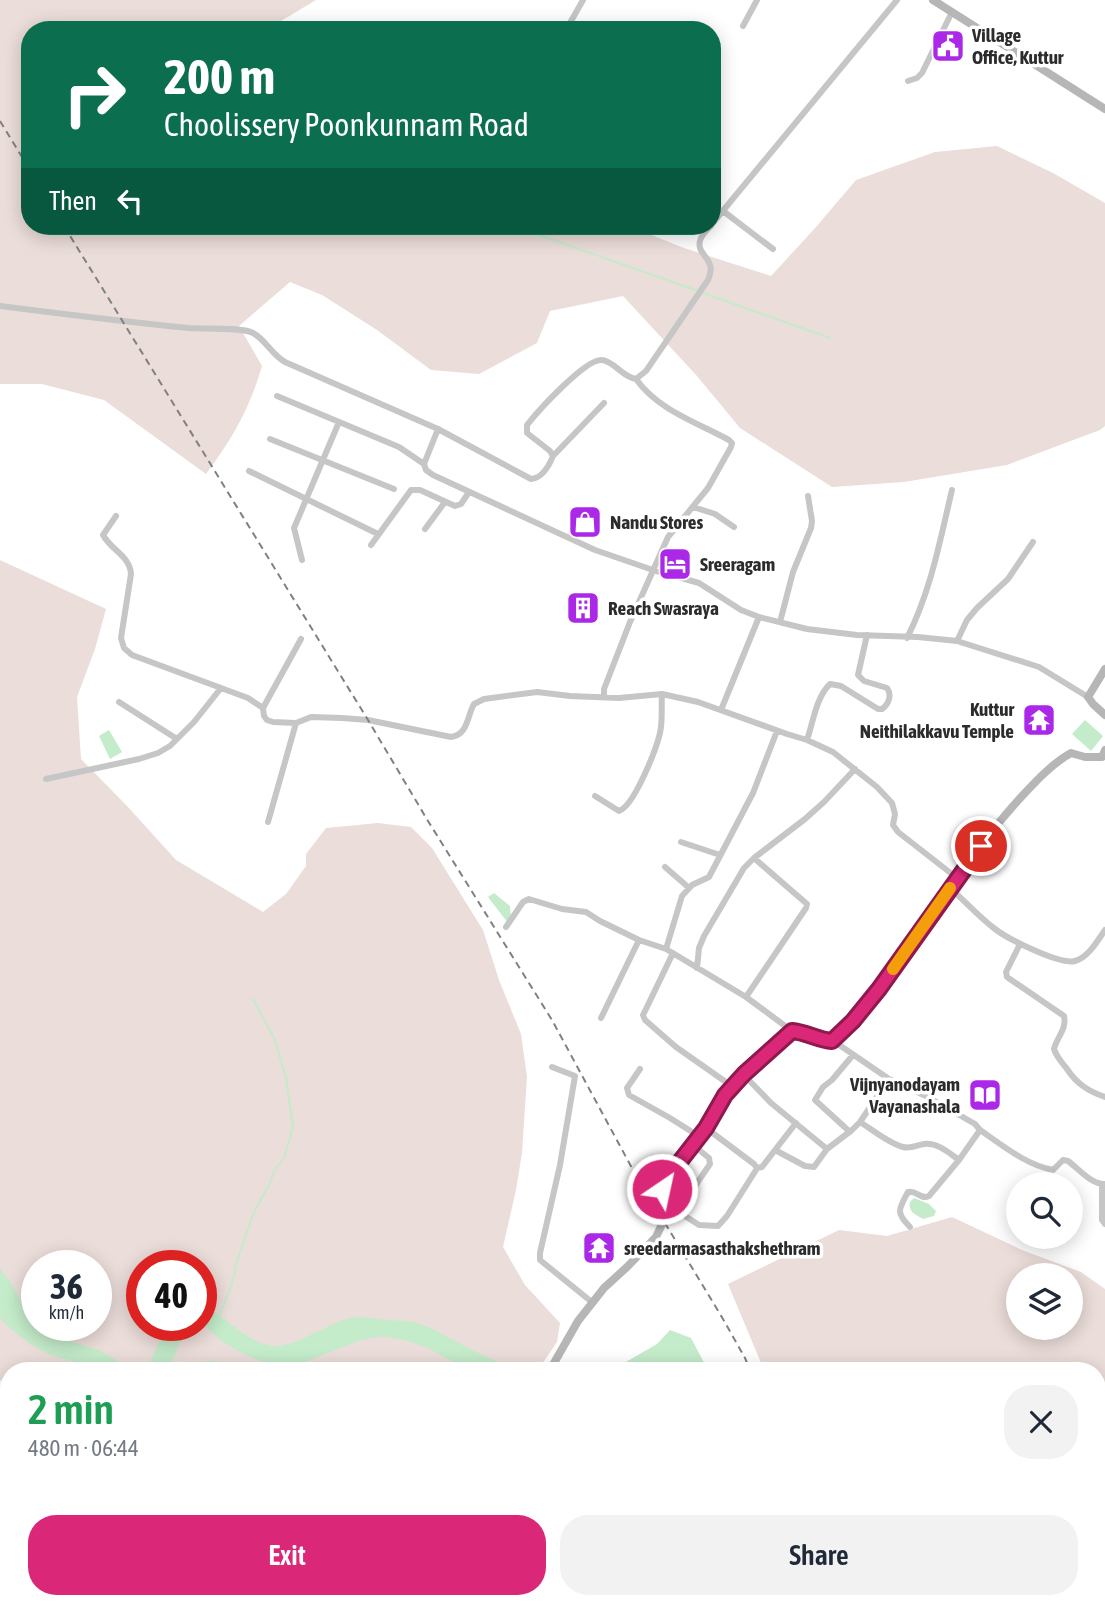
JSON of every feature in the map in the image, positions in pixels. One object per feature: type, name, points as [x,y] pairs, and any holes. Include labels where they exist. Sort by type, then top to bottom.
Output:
[{"type":"street","points":[[571,21],[583,0]]},
{"type":"street","points":[[743,26],[757,0]]},
{"type":"street","points":[[721,213],[897,0]]},
{"type":"street","points":[[933,0],[1105,109]]},
{"type":"street","points":[[908,81],[922,73],[952,12]]},
{"type":"street","points":[[723,211],[773,249]]},
{"type":"street","points":[[636,379],[646,371],[712,272],[700,245],[703,235]]},
{"type":"street","points":[[0,306],[122,322],[246,330],[264,341],[278,358],[285,362],[438,429],[531,479],[539,477],[553,456],[604,403]]},
{"type":"street","points":[[553,456],[551,451],[527,433],[526,429],[572,378],[586,366],[600,360],[606,361],[626,377],[636,379],[644,391],[660,403],[732,443],[708,488],[671,532],[604,689],[604,696]]},
{"type":"street","points":[[277,396],[399,447],[424,464],[426,470],[433,475],[595,550],[699,583],[741,610],[759,617],[807,629],[858,635],[957,640],[1039,667],[1088,697],[1105,715]]},
{"type":"street","points":[[302,559],[294,528],[339,422]]},
{"type":"street","points":[[424,464],[438,429]]},
{"type":"street","points":[[270,439],[394,489]]},
{"type":"street","points":[[249,471],[378,534]]},
{"type":"street","points":[[370,545],[411,490],[421,490],[458,506],[469,492]]},
{"type":"street","points":[[907,638],[932,573],[952,490]]},
{"type":"street","points":[[780,622],[795,565],[811,528],[808,496]]},
{"type":"street","points":[[425,530],[445,502]]},
{"type":"street","points":[[693,508],[715,514],[734,527]]},
{"type":"street","points":[[116,516],[103,535],[130,566],[121,638],[124,648],[132,655],[248,698],[263,708]]},
{"type":"street","points":[[957,640],[967,620],[1008,579],[1033,542]]},
{"type":"street","points":[[721,710],[759,617]]},
{"type":"street","points":[[807,740],[821,698],[830,684],[841,686],[878,709],[882,709],[888,701],[890,695],[887,688],[864,681],[858,675],[867,635]]},
{"type":"street","points":[[301,639],[263,708],[267,720],[296,723],[311,717],[368,720],[451,737],[458,736],[464,730],[474,704],[484,699],[537,692],[629,698],[662,694],[698,702],[807,740],[833,752],[877,787],[892,803],[895,814],[893,825],[898,832],[957,878]]},
{"type":"street","points":[[1088,697],[1105,669]]},
{"type":"street","points":[[46,779],[158,754],[194,722],[221,688]]},
{"type":"street","points":[[594,796],[619,811],[625,808],[642,781],[655,748],[662,721],[662,694]]},
{"type":"street","points":[[119,702],[177,738]]},
{"type":"street","points":[[268,822],[296,723]]},
{"type":"street","points":[[733,1087],[676,1047],[649,1025],[643,1016],[670,951],[682,896],[688,887],[709,877],[753,793],[777,731]]},
{"type":"street","points":[[832,1041],[853,1021],[879,989],[998,822],[1030,788],[1071,753],[1104,758]]},
{"type":"street","points":[[697,968],[699,948],[744,868],[805,819],[855,769]]},
{"type":"street","points":[[681,842],[720,855]]},
{"type":"street","points":[[746,997],[807,904],[754,858]]},
{"type":"street","points":[[665,867],[688,887]]},
{"type":"street","points":[[950,888],[995,930],[1056,959],[1073,962],[1086,955],[1105,930]]},
{"type":"street","points":[[506,928],[523,902],[529,899],[562,909],[586,912],[639,940],[670,951],[746,997],[792,1031],[832,1041],[889,1079],[928,1097],[975,1124],[1026,1160],[1053,1170],[1063,1160],[1068,1161],[1094,1182],[1103,1184],[1102,1220],[1105,1224]]},
{"type":"street","points":[[601,1018],[639,940]]},
{"type":"street","points":[[1020,944],[1006,972],[1007,977],[1064,1016],[1064,1029],[1054,1049],[1056,1056],[1081,1086],[1105,1097]]},
{"type":"street","points":[[792,1031],[725,1095],[700,1137],[664,1182],[662,1195],[668,1205],[699,1224],[718,1226],[731,1211],[757,1168],[762,1167],[796,1123]]},
{"type":"street","points":[[850,1132],[814,1100],[853,1055]]},
{"type":"street","points":[[552,1067],[575,1076],[540,1260],[593,1303]]},
{"type":"street","points":[[640,1069],[627,1088],[629,1095],[700,1137]]},
{"type":"street","points":[[744,1074],[771,1103],[827,1149]]},
{"type":"street","points":[[775,1150],[814,1167],[827,1149],[859,1122],[889,1079]]},
{"type":"street","points":[[859,1122],[904,1147],[936,1145],[959,1160]]},
{"type":"street","points":[[706,1128],[757,1168]]},
{"type":"street","points":[[910,1227],[900,1218],[899,1211],[908,1192],[925,1198],[929,1196],[980,1130]]},
{"type":"street","points":[[678,1211],[710,1164],[709,1158],[693,1145]]},
{"type":"street","points":[[555,1362],[578,1321],[612,1279],[656,1237],[668,1205]]},
{"type":"shaded area","points":[[0,0],[316,0],[281,21],[21,21],[21,235],[652,235],[771,276],[856,180],[935,152],[997,146],[1053,173],[1105,203],[1105,426],[1007,465],[904,482],[832,487],[740,428],[697,376],[623,296],[550,311],[537,343],[479,374],[431,370],[377,330],[322,295],[290,282],[239,326],[262,366],[239,423],[206,474],[104,400],[42,384],[0,384]]},
{"type":"shaded area","points":[[0,560],[106,609],[77,697],[81,759],[176,860],[263,912],[286,894],[306,866],[306,854],[326,828],[378,823],[411,827],[432,848],[483,930],[499,980],[521,1034],[527,1077],[522,1153],[503,1247],[525,1285],[560,1323],[557,1342],[543,1362],[0,1362]]},
{"type":"shaded area","points":[[1085,720],[1103,736],[1091,751],[1072,734]]},
{"type":"shaded area","points":[[109,730],[122,752],[110,759],[99,736]]},
{"type":"shaded area","points":[[494,893],[510,906],[511,919],[508,923],[488,897]]},
{"type":"shaded area","points":[[914,1198],[929,1204],[936,1211],[934,1216],[923,1219],[913,1212],[910,1202]]},
{"type":"shaded area","points":[[952,1217],[1006,1242],[1006,1249],[1020,1249],[1057,1263],[1006,1263],[1006,1340],[1083,1340],[1083,1273],[1105,1289],[1105,1362],[761,1362],[728,1284],[839,1230],[887,1236]]},
{"type":"shaded area","points":[[0,1269],[21,1300],[21,1337],[0,1317]]},
{"type":"shaded area","points":[[217,1314],[254,1340],[275,1346],[292,1343],[350,1318],[364,1317],[413,1322],[438,1331],[497,1362],[453,1362],[428,1348],[382,1336],[361,1340],[304,1362],[263,1362],[217,1337]]},
{"type":"shaded area","points":[[670,1330],[691,1338],[704,1362],[626,1362],[657,1344]]},
{"type":"shaded area","points":[[27,1341],[70,1341],[99,1350],[119,1362],[74,1362],[48,1354]]},
{"type":"shaded area","points":[[160,1341],[181,1341],[171,1362],[150,1362]]},
{"type":"waterway","points":[[539,235],[698,291]]},
{"type":"waterway","points":[[703,293],[830,338]]},
{"type":"waterway","points":[[219,1316],[232,1284],[253,1214],[274,1171],[284,1158],[293,1127],[286,1078],[275,1040],[253,999]]},
{"type":"waterway","points":[[205,1362],[212,1362]]},
{"type":"railway","points":[[0,121],[21,155]]},
{"type":"railway","points":[[70,235],[552,1020],[633,1170],[747,1362]]},
{"type":"slow traffic","points":[[893,969],[950,888]]},
{"type":"place","name":"Village Office, Kuttur","points":[[948,46]]},
{"type":"place","name":"Nandu Stores","points":[[585,522]]},
{"type":"place","name":"Sreeragam","points":[[675,564]]},
{"type":"place","name":"Reach Swasraya","points":[[583,608]]},
{"type":"place","name":"Kuttur Neithilakkavu Temple","points":[[1039,720]]},
{"type":"place","name":"Vijnyanodayam Vayanashala","points":[[985,1095]]},
{"type":"place","name":"sreedarmasasthakshethram","points":[[599,1248]]},
{"type":"route","points":[[662,1189],[664,1182],[706,1128],[725,1095],[792,1031],[832,1041],[853,1021],[981,846]]}]
